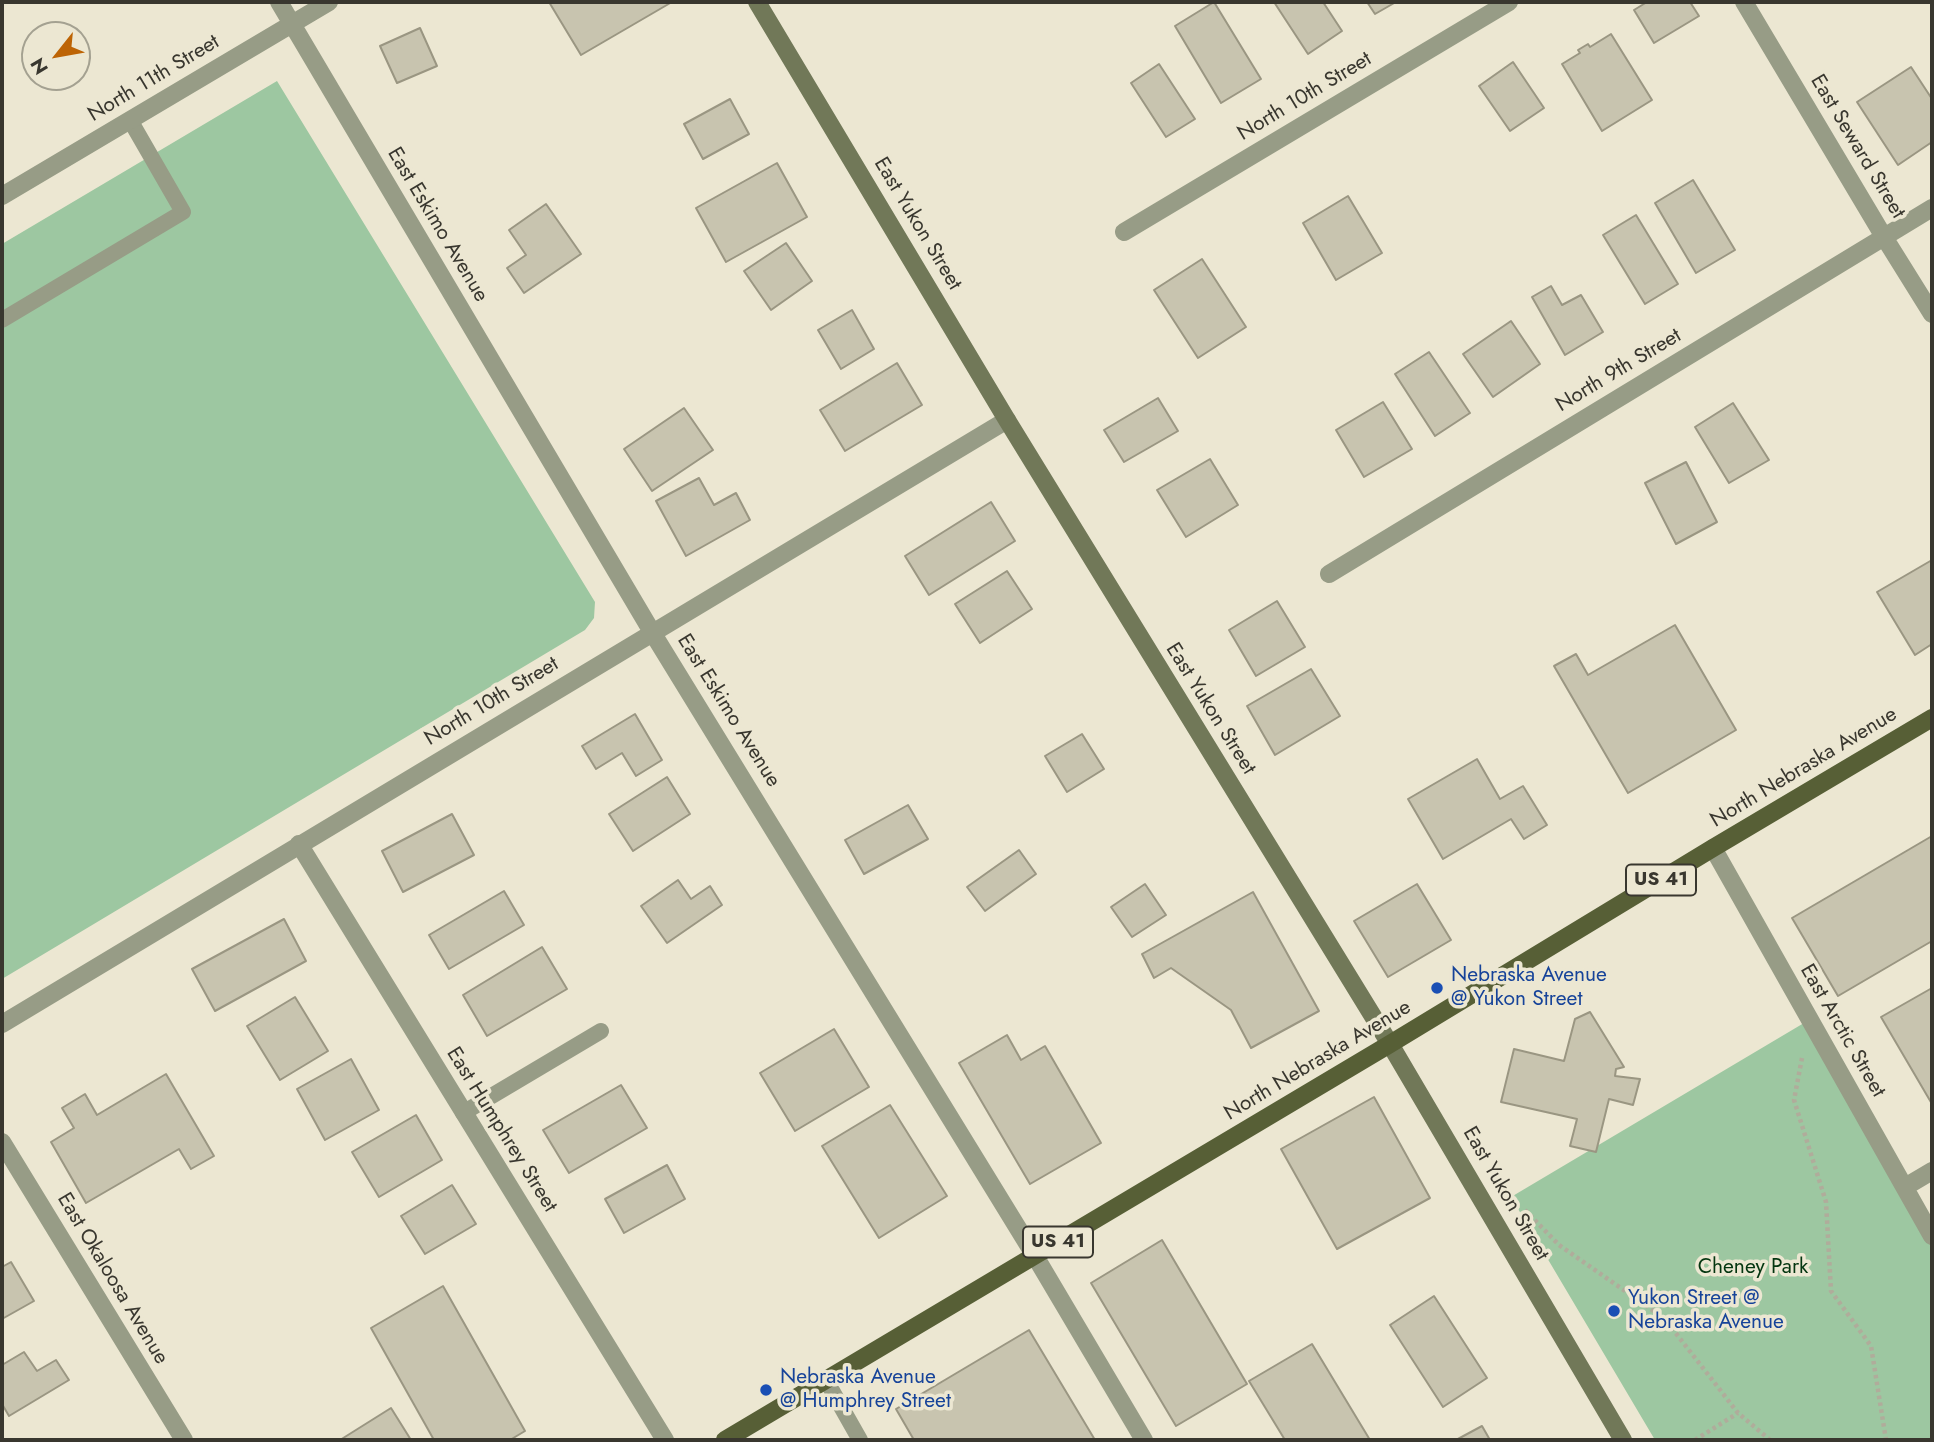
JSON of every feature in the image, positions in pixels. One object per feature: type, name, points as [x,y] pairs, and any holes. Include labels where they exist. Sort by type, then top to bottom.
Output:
[{"type":"main road","name":"North Nebraska Avenue","points":[[725,1440],[1932,718]]},
{"type":"street","name":"East Eskimo Avenue","points":[[279,2],[652,632],[1035,1256],[1144,1440]]},
{"type":"street","name":"North 11th Street","points":[[2,196],[329,2]]},
{"type":"street","name":"East Yukon Street","points":[[757,2],[1007,420],[1390,1044],[1623,1440]]},
{"type":"street","name":"North 10th Street","points":[[1125,232],[1509,2]]},
{"type":"street","name":"East Seward Street","points":[[1744,2],[1932,314]]},
{"type":"street","name":"North 9th Street","points":[[1329,574],[1932,208]]},
{"type":"street","name":"North 10th Street","points":[[2,1024],[1007,420]]},
{"type":"street","name":"East Humphrey Street","points":[[299,844],[665,1440]]},
{"type":"street","name":"East Arctic Street","points":[[1713,848],[1932,1236]]},
{"type":"street","name":"East Okaloosa Avenue","points":[[2,1142],[184,1440]]},
{"type":"street","points":[[1905,1187],[1932,1171]]},
{"type":"lane","points":[[2,320],[183,212],[130,120]]},
{"type":"lane","points":[[463,1113],[601,1031]]},
{"type":"lane","points":[[826,1380],[860,1440]]},
{"type":"path","points":[[1810,1020],[1794,1100],[1826,1202],[1831,1291],[1871,1346],[1886,1440]]},
{"type":"path","points":[[1525,1210],[1559,1245],[1664,1318],[1738,1413],[1770,1440]]},
{"type":"path","points":[[1695,1440],[1738,1413]]},
{"type":"green space","points":[[277,81],[595,602],[594,618],[585,630],[2,979],[2,244]]},
{"type":"green space","name":"Cheney Park","points":[[1809,1020],[1932,1236],[1932,1440],[1655,1440],[1511,1197]]},
{"type":"building","points":[[549,2],[672,2],[581,55]]},
{"type":"building","points":[[1214,2],[1261,79],[1221,103],[1175,26]]},
{"type":"building","points":[[1274,2],[1323,2],[1342,31],[1308,54]]},
{"type":"building","points":[[1367,2],[1396,2],[1375,14]]},
{"type":"building","points":[[1647,2],[1690,2],[1699,16],[1654,43],[1634,10]]},
{"type":"building","points":[[420,28],[437,66],[397,83],[380,46]]},
{"type":"building","points":[[1611,34],[1652,100],[1602,131],[1562,64],[1580,53],[1578,50],[1588,44],[1590,47]]},
{"type":"building","points":[[1513,62],[1544,108],[1510,131],[1479,86]]},
{"type":"building","points":[[1159,64],[1195,119],[1166,137],[1131,83]]},
{"type":"building","points":[[1911,67],[1932,99],[1932,142],[1898,165],[1857,102]]},
{"type":"building","points":[[730,99],[749,134],[703,159],[684,124]]},
{"type":"building","points":[[777,163],[807,217],[726,262],[696,208]]},
{"type":"building","points":[[1693,180],[1735,250],[1696,273],[1655,203]]},
{"type":"building","points":[[1348,196],[1382,253],[1336,280],[1303,223]]},
{"type":"building","points":[[546,204],[581,254],[524,293],[507,268],[526,255],[509,230]]},
{"type":"building","points":[[1636,215],[1678,284],[1645,304],[1603,235]]},
{"type":"building","points":[[786,243],[812,281],[771,310],[744,271]]},
{"type":"building","points":[[1202,259],[1246,327],[1198,358],[1154,290]]},
{"type":"building","points":[[1551,286],[1562,305],[1581,295],[1603,332],[1565,355],[1532,297]]},
{"type":"building","points":[[852,310],[874,349],[841,369],[818,330]]},
{"type":"building","points":[[1511,321],[1540,364],[1493,397],[1463,354]]},
{"type":"building","points":[[1429,352],[1470,413],[1435,436],[1395,374]]},
{"type":"building","points":[[897,363],[922,405],[845,451],[820,410]]},
{"type":"building","points":[[1158,398],[1178,431],[1124,462],[1104,430]]},
{"type":"building","points":[[1383,402],[1412,449],[1364,477],[1336,430]]},
{"type":"building","points":[[1733,403],[1769,460],[1729,483],[1695,427]]},
{"type":"building","points":[[684,408],[713,450],[652,491],[624,449]]},
{"type":"building","points":[[1210,459],[1238,505],[1186,537],[1157,490]]},
{"type":"building","points":[[1686,462],[1717,522],[1676,544],[1645,483]]},
{"type":"building","points":[[699,478],[714,505],[736,493],[750,520],[686,556],[656,501]]},
{"type":"building","points":[[991,502],[1015,541],[929,595],[905,556]]},
{"type":"building","points":[[1932,560],[1932,644],[1915,655],[1877,592]]},
{"type":"building","points":[[1007,571],[1032,609],[980,643],[955,604]]},
{"type":"building","points":[[1277,601],[1305,647],[1256,676],[1229,630]]},
{"type":"building","points":[[1675,625],[1736,730],[1628,793],[1554,666],[1576,654],[1588,675]]},
{"type":"building","points":[[1311,669],[1340,716],[1275,755],[1247,706]]},
{"type":"building","points":[[635,714],[662,760],[636,776],[622,753],[596,769],[582,746]]},
{"type":"building","points":[[1082,734],[1104,769],[1067,792],[1045,756]]},
{"type":"building","points":[[1477,759],[1500,799],[1523,786],[1547,825],[1524,839],[1511,819],[1443,859],[1408,799]]},
{"type":"building","points":[[667,777],[690,814],[633,851],[609,814]]},
{"type":"building","points":[[908,805],[928,839],[864,874],[845,840]]},
{"type":"building","points":[[452,814],[474,855],[403,892],[382,851]]},
{"type":"building","points":[[1932,836],[1932,941],[1838,996],[1792,918]]},
{"type":"building","points":[[1019,850],[1036,874],[985,911],[967,887]]},
{"type":"building","points":[[678,880],[691,899],[710,886],[722,905],[667,943],[641,906]]},
{"type":"building","points":[[1145,884],[1166,915],[1132,937],[1111,907]]},
{"type":"building","points":[[1417,884],[1451,940],[1388,977],[1354,921]]},
{"type":"building","points":[[504,891],[524,925],[449,969],[429,935]]},
{"type":"building","points":[[1253,892],[1319,1011],[1251,1048],[1231,1010],[1171,968],[1154,978],[1142,954]]},
{"type":"building","points":[[284,919],[306,961],[215,1011],[192,969]]},
{"type":"building","points":[[542,947],[567,989],[487,1036],[463,995]]},
{"type":"building","points":[[1932,988],[1932,1104],[1881,1017]]},
{"type":"building","points":[[295,997],[328,1051],[280,1080],[247,1026]]},
{"type":"building","points":[[1590,1012],[1624,1067],[1616,1069],[1615,1076],[1640,1079],[1633,1105],[1609,1099],[1596,1152],[1570,1146],[1577,1119],[1501,1102],[1514,1049],[1564,1061],[1575,1019]]},
{"type":"building","points":[[834,1029],[869,1087],[795,1131],[760,1073]]},
{"type":"building","points":[[1007,1035],[1021,1060],[1045,1046],[1101,1143],[1030,1184],[959,1063]]},
{"type":"building","points":[[351,1059],[379,1110],[325,1140],[297,1089]]},
{"type":"building","points":[[166,1074],[214,1156],[191,1169],[179,1149],[86,1203],[51,1142],[74,1128],[62,1108],[85,1094],[97,1115]]},
{"type":"building","points":[[621,1085],[647,1128],[569,1173],[543,1130]]},
{"type":"building","points":[[1374,1097],[1430,1198],[1337,1249],[1281,1149]]},
{"type":"building","points":[[890,1105],[947,1196],[879,1238],[822,1146]]},
{"type":"building","points":[[416,1115],[442,1160],[379,1197],[352,1152]]},
{"type":"building","points":[[667,1165],[685,1199],[624,1233],[605,1199]]},
{"type":"building","points":[[452,1185],[476,1224],[425,1254],[401,1216]]},
{"type":"building","points":[[1162,1240],[1247,1384],[1176,1426],[1091,1283]]},
{"type":"building","points":[[11,1262],[34,1301],[2,1319],[2,1267]]},
{"type":"building","points":[[443,1286],[525,1431],[510,1440],[434,1440],[371,1328]]},
{"type":"building","points":[[1434,1296],[1487,1378],[1443,1407],[1390,1325]]},
{"type":"building","points":[[1029,1330],[1095,1440],[914,1440],[896,1409]]},
{"type":"building","points":[[1312,1344],[1370,1440],[1285,1440],[1249,1381]]},
{"type":"building","points":[[24,1352],[37,1371],[56,1360],[69,1380],[9,1416],[2,1404],[2,1365]]},
{"type":"building","points":[[391,1408],[411,1440],[340,1440]]},
{"type":"building","points":[[1482,1426],[1490,1440],[1456,1440]]},
{"type":"place","name":"Nebraska Avenue @ Yukon Street","points":[[1437,988]]},
{"type":"place","name":"Yukon Street @ Nebraska Avenue","points":[[1614,1311]]},
{"type":"place","name":"Nebraska Avenue @ Humphrey Street","points":[[766,1390]]}]
